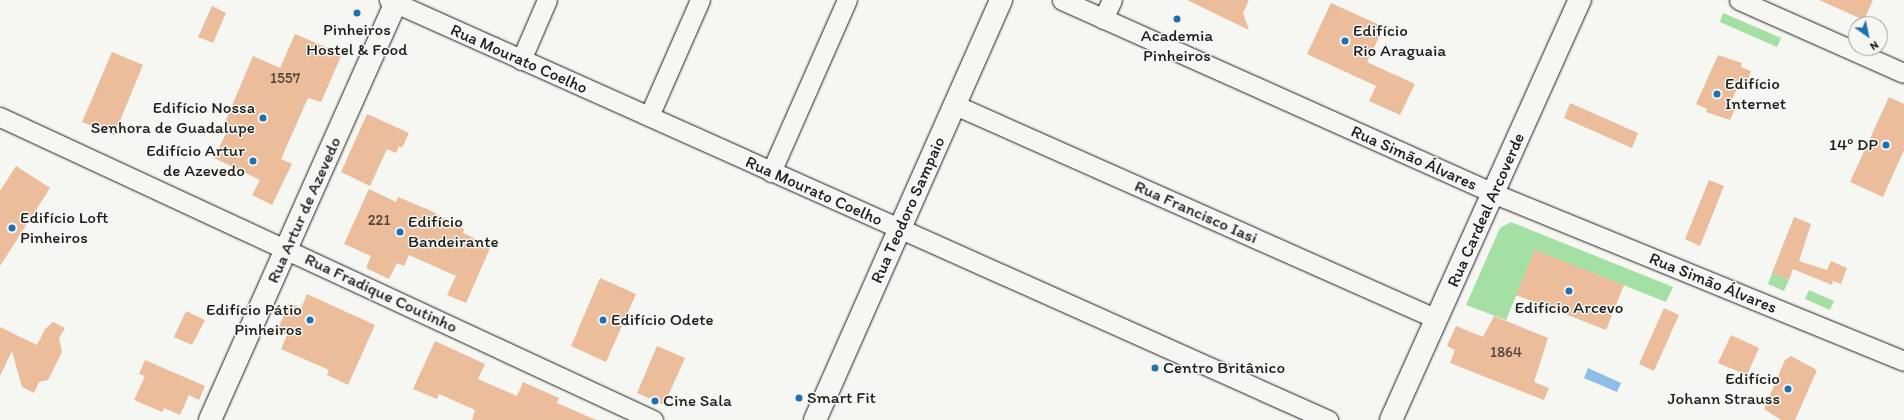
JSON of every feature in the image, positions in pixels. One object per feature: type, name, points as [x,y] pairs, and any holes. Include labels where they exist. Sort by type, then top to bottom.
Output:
[{"type":"main road","name":"Rua Teodoro Sampaio","points":[[815,420],[1001,0]]},
{"type":"main road","name":"Rua Cardeal Arcoverde","points":[[1391,420],[1495,194],[1580,0]]},
{"type":"main road","name":"Rua Artur de Azevedo","points":[[210,420],[287,250],[394,1]]},
{"type":"street","points":[[521,60],[547,0]]},
{"type":"street","points":[[649,116],[700,0]]},
{"type":"street","points":[[771,172],[847,0]]},
{"type":"street","name":"Rua Simão Álvares","points":[[1062,0],[1495,194],[1904,361]]},
{"type":"street","points":[[1104,19],[1112,0]]},
{"type":"street","points":[[1740,0],[1904,73]]},
{"type":"street","name":"Rua Mourato Coelho","points":[[394,1],[521,60],[1328,420]]},
{"type":"street","name":"Rua Francisco Iasi","points":[[955,105],[1437,319]]},
{"type":"street","name":"Rua Fradique Coutinho","points":[[0,117],[653,420]]},
{"type":"green space","points":[[1723,13],[1781,38],[1777,47],[1720,22]]},
{"type":"green space","points":[[1511,222],[1673,287],[1666,302],[1535,250],[1506,320],[1466,305],[1500,228]]},
{"type":"green space","points":[[1772,273],[1789,280],[1784,291],[1768,284]]},
{"type":"green space","points":[[1809,290],[1834,301],[1830,310],[1805,299]]},
{"type":"water","points":[[1588,368],[1621,383],[1617,392],[1584,378]]},
{"type":"building","points":[[1187,0],[1249,0],[1243,13],[1249,30]]},
{"type":"building","points":[[1819,0],[1873,0],[1866,16],[1855,16]]},
{"type":"building","name":"Edifício Rio Araguaia","points":[[1331,3],[1384,27],[1367,62],[1415,84],[1400,115],[1369,101],[1376,86],[1307,54]]},
{"type":"building","points":[[212,6],[226,13],[213,43],[198,37]]},
{"type":"building","points":[[295,34],[342,54],[321,102],[308,98],[281,159],[292,164],[272,205],[252,195],[260,180],[214,158],[228,129],[223,127],[253,56],[280,68]]},
{"type":"building","points":[[112,52],[143,65],[114,135],[82,122]]},
{"type":"building","name":"Edifício Internet","points":[[1718,55],[1742,63],[1741,67],[1751,71],[1746,84],[1740,82],[1730,104],[1736,107],[1730,120],[1706,112],[1707,109],[1696,104]]},
{"type":"building","name":"14º DP","points":[[1889,97],[1904,104],[1904,150],[1883,197],[1850,182]]},
{"type":"building","points":[[1570,103],[1638,133],[1632,148],[1564,118]]},
{"type":"building","points":[[367,114],[409,133],[402,148],[399,146],[396,153],[387,149],[370,186],[341,172]]},
{"type":"building","name":"Edifício Loft Pinheiros","points":[[16,166],[50,188],[0,266],[0,191]]},
{"type":"building","points":[[1709,180],[1724,186],[1700,246],[1685,239]]},
{"type":"building","points":[[369,189],[396,202],[398,197],[429,210],[464,229],[463,233],[491,246],[466,303],[447,295],[456,276],[409,255],[404,266],[397,263],[389,279],[366,268],[371,256],[344,244]]},
{"type":"building","points":[[1794,217],[1811,224],[1799,261],[1827,270],[1831,261],[1847,268],[1841,284],[1833,281],[1832,285],[1793,269],[1789,280],[1772,273]]},
{"type":"building","name":"Edifício Arcevo","points":[[1535,250],[1624,285],[1606,330],[1516,295]]},
{"type":"building","name":"Edifício Odete","points":[[600,278],[636,294],[606,362],[571,346]]},
{"type":"building","points":[[307,294],[375,325],[348,385],[327,375],[329,370],[281,349],[287,335],[277,331],[289,303],[301,308]]},
{"type":"building","points":[[1664,308],[1679,315],[1654,371],[1639,364]]},
{"type":"building","points":[[186,311],[205,320],[192,345],[174,337]]},
{"type":"building","points":[[1494,316],[1548,338],[1534,382],[1549,388],[1544,400],[1450,363],[1455,350],[1447,346],[1456,326],[1483,337]]},
{"type":"building","points":[[53,322],[65,328],[59,338],[62,352],[48,380],[39,382],[34,393],[22,387],[12,351],[0,376],[0,327],[37,345],[45,329]]},
{"type":"building","points":[[1731,335],[1759,348],[1747,375],[1718,363]]},
{"type":"building","points":[[435,341],[485,364],[478,379],[517,396],[523,382],[559,398],[557,403],[596,420],[472,420],[475,410],[439,394],[437,399],[413,389]]},
{"type":"building","points":[[657,346],[685,358],[664,405],[637,393]]},
{"type":"building","name":"Edifício Johann Strauss","points":[[1791,356],[1817,370],[1795,420],[1781,420],[1764,409],[1785,360]]},
{"type":"building","points":[[145,360],[205,386],[199,400],[189,395],[180,415],[164,408],[162,412],[134,400],[145,376],[139,374]]},
{"type":"place","name":"Pinheiros Hostel & Food","points":[[357,13]]},
{"type":"place","name":"Academia Pinheiros","points":[[1177,19]]},
{"type":"place","name":"Edifício Rio Araguaia","points":[[1345,41]]},
{"type":"place","name":"Edifício Internet","points":[[1717,94]]},
{"type":"place","name":"Edifício Nossa Senhora de Guadalupe","points":[[263,118]]},
{"type":"place","name":"14º DP","points":[[1886,145]]},
{"type":"place","name":"Edifício Artur de Azevedo","points":[[253,161]]},
{"type":"place","name":"Edifício Loft Pinheiros","points":[[12,228]]},
{"type":"place","name":"Edifício Bandeirante","points":[[400,232]]},
{"type":"place","name":"Edifício Arcevo","points":[[1569,291]]},
{"type":"place","name":"Edifício Pátio Pinheiros","points":[[310,320]]},
{"type":"place","name":"Edifício Odete","points":[[603,320]]},
{"type":"place","name":"Centro Britânico","points":[[1155,368]]},
{"type":"place","name":"Edifício Johann Strauss","points":[[1788,389]]},
{"type":"place","name":"Smart Fit","points":[[799,398]]},
{"type":"place","name":"Cine Sala","points":[[655,401]]}]
